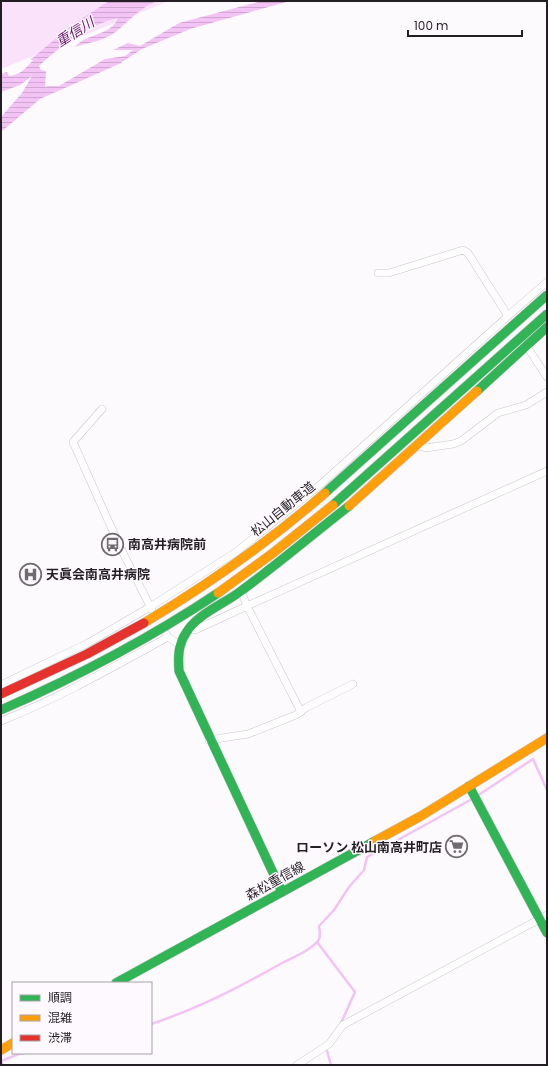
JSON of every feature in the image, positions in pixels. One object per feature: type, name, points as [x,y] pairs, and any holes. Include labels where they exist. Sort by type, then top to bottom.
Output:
[{"type":"main road","name":"松山自動車道","points":[[1,694],[107,644],[168,610],[224,572],[284,528],[347,474],[547,295]]},
{"type":"main road","points":[[1,710],[114,656],[175,621],[232,584],[292,538],[356,485],[547,314]]},
{"type":"main road","points":[[282,892],[209,740],[179,671],[178,656],[180,645],[196,621],[240,591],[346,509],[547,327]]},
{"type":"main road","name":"森松重信線","points":[[118,982],[421,816],[547,738]]},
{"type":"main road","points":[[470,786],[543,917],[547,933]]},
{"type":"main road","points":[[1,1050],[12,1044]]},
{"type":"street","points":[[378,273],[389,273],[463,250],[468,253],[508,316]]},
{"type":"street","points":[[1,685],[88,643],[150,607],[236,552],[321,484],[547,282]]},
{"type":"street","points":[[526,345],[547,377]]},
{"type":"street","points":[[416,445],[426,448],[453,444],[461,440],[498,413],[526,405],[547,392]]},
{"type":"street","points":[[102,409],[73,442],[120,547],[150,607],[168,637],[180,645]]},
{"type":"street","points":[[190,628],[195,630],[547,471]]},
{"type":"street","points":[[240,591],[301,712]]},
{"type":"street","points":[[1,721],[40,706],[168,637]]},
{"type":"street","points":[[209,740],[248,734],[296,716],[353,684]]},
{"type":"street","points":[[297,1065],[330,1044],[343,1025],[543,917]]},
{"type":"shaded area","points":[[6,1],[169,1],[1,69],[1,3]]},
{"type":"water","name":"重信川","points":[[109,1],[157,1],[140,11],[108,37],[75,47],[85,39],[110,28],[115,24],[118,18],[97,25],[65,44],[39,66],[41,70],[46,71],[45,87],[59,86],[105,59],[125,56],[133,50],[113,50],[128,43],[140,46],[179,23],[262,1],[290,1],[190,29],[142,49],[119,64],[40,99],[1,132],[1,117],[22,93],[32,76],[20,85],[1,92],[1,74],[7,72],[9,76],[13,76],[19,73],[33,60],[30,60],[72,25]]},
{"type":"waterway","points":[[477,796],[533,759],[547,790]]},
{"type":"waterway","points":[[152,1024],[186,1011],[219,996],[311,948],[319,939],[319,926],[334,910],[349,887],[364,870],[367,857],[472,799]]},
{"type":"waterway","points":[[317,942],[355,992],[341,1023]]},
{"type":"waterway","points":[[326,1047],[331,1065]]},
{"type":"waterway","points":[[3,1065],[1,1061],[19,1054]]},
{"type":"traffic: fast","points":[[325,493],[547,295]]},
{"type":"traffic: fast","points":[[333,505],[547,314]]},
{"type":"traffic: fast","points":[[477,391],[547,327]]},
{"type":"traffic: fast","points":[[282,892],[179,671],[179,651],[183,638],[197,620],[255,581],[349,506]]},
{"type":"traffic: fast","points":[[1,710],[84,671],[139,642],[218,593]]},
{"type":"traffic: fast","points":[[469,786],[547,933]]},
{"type":"traffic: fast","points":[[118,982],[375,841]]},
{"type":"traffic: slow","points":[[349,506],[477,391]]},
{"type":"traffic: slow","points":[[144,623],[238,562],[325,493]]},
{"type":"traffic: slow","points":[[218,593],[273,553],[333,505]]},
{"type":"traffic: slow","points":[[375,841],[421,816],[547,738]]},
{"type":"traffic: slow","points":[[1,1050],[12,1044]]},
{"type":"traffic: jam","points":[[1,694],[87,654],[144,623]]},
{"type":"place","name":"南高井病院前","points":[[113,544]]},
{"type":"place","name":"天眞会南高井病院","points":[[30,574]]},
{"type":"place","name":"ローソン 松山南高井町店","points":[[457,847]]}]
